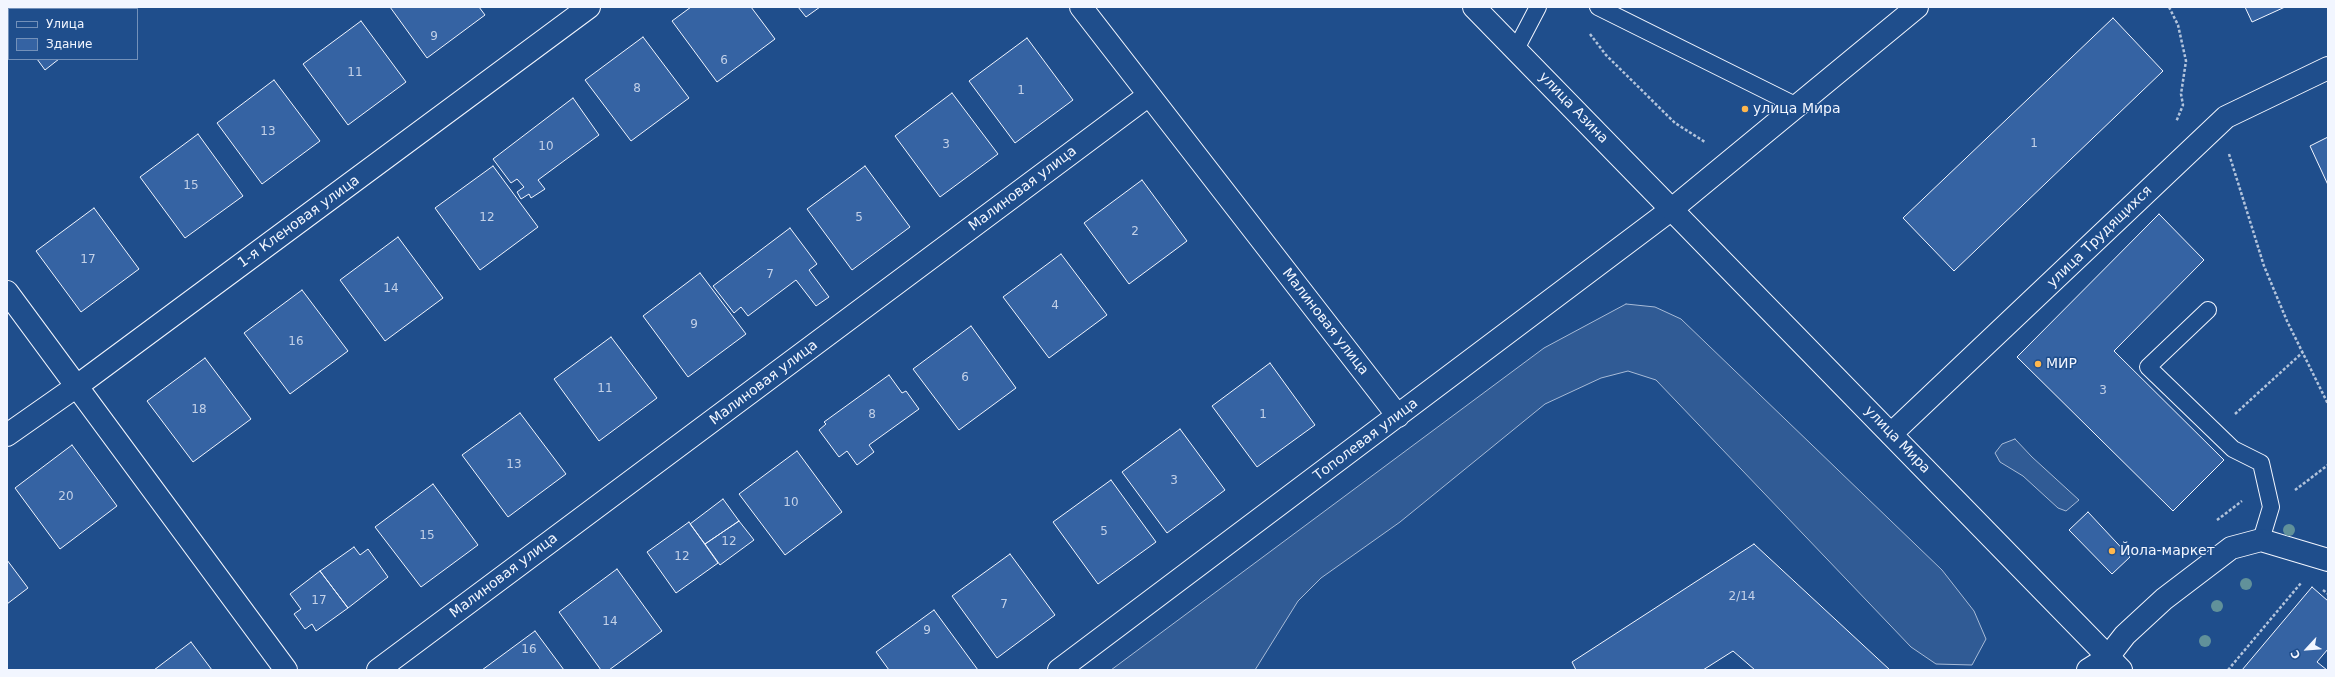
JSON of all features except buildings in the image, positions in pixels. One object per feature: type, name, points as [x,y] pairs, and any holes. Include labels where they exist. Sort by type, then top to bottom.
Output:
[{"type":"street","name":"1-я Кленовая улица","points":[[7,435],[77,386],[589,7]]},
{"type":"street","name":"Малиновая улица","points":[[1081,7],[1398,416]]},
{"type":"street","name":"улица Азина","points":[[1474,7],[1672,209]]},
{"type":"street","name":"Тополевая улица","points":[[1059,670],[1672,209],[1916,7]]},
{"type":"street","name":"улица Трудящихся","points":[[1891,434],[2226,117],[2328,68]]},
{"type":"street","name":"Малиновая улица","points":[[378,670],[1149,95]]},
{"type":"street","name":"улица Мира","points":[[1672,209],[2114,664]]},
{"type":"street","points":[[7,292],[286,670]]},
{"type":"street","points":[[2088,670],[2114,664],[2125,635],[2164,599],[2231,548],[2261,540],[2325,559]]},
{"type":"lane","points":[[1516,49],[1538,7]]},
{"type":"lane","points":[[1598,7],[1797,106]]},
{"type":"lane","points":[[2208,310],[2148,367],[2232,449],[2261,463],[2271,507],[2261,540]]},
{"type":"path","points":[[2169,7],[2178,25],[2186,61],[2181,94],[2183,105],[2174,126]]},
{"type":"path","points":[[1588,31],[1606,55],[1675,123],[1706,142]]},
{"type":"path","points":[[2219,123],[2264,266],[2328,404]]},
{"type":"path","points":[[2215,432],[2303,352]]},
{"type":"path","points":[[2228,670],[2325,559]]},
{"type":"shaded area","points":[[1626,304],[1655,307],[1681,319],[1942,570],[1974,611],[1986,639],[1972,665],[1936,664],[1911,647],[1656,380],[1628,371],[1601,378],[1545,404],[1400,522],[1321,578],[1298,601],[1255,670],[1111,670],[1544,348]]},
{"type":"shaded area","points":[[2015,439],[2032,457],[2079,500],[2066,511],[2058,508],[2023,476],[2000,462],[1995,453],[2002,444]]},
{"type":"place","name":"улица Мира","points":[[1745,109]]},
{"type":"place","name":"МИР","points":[[2038,364]]},
{"type":"place","name":"Йола-маркет","points":[[2112,551]]}]
